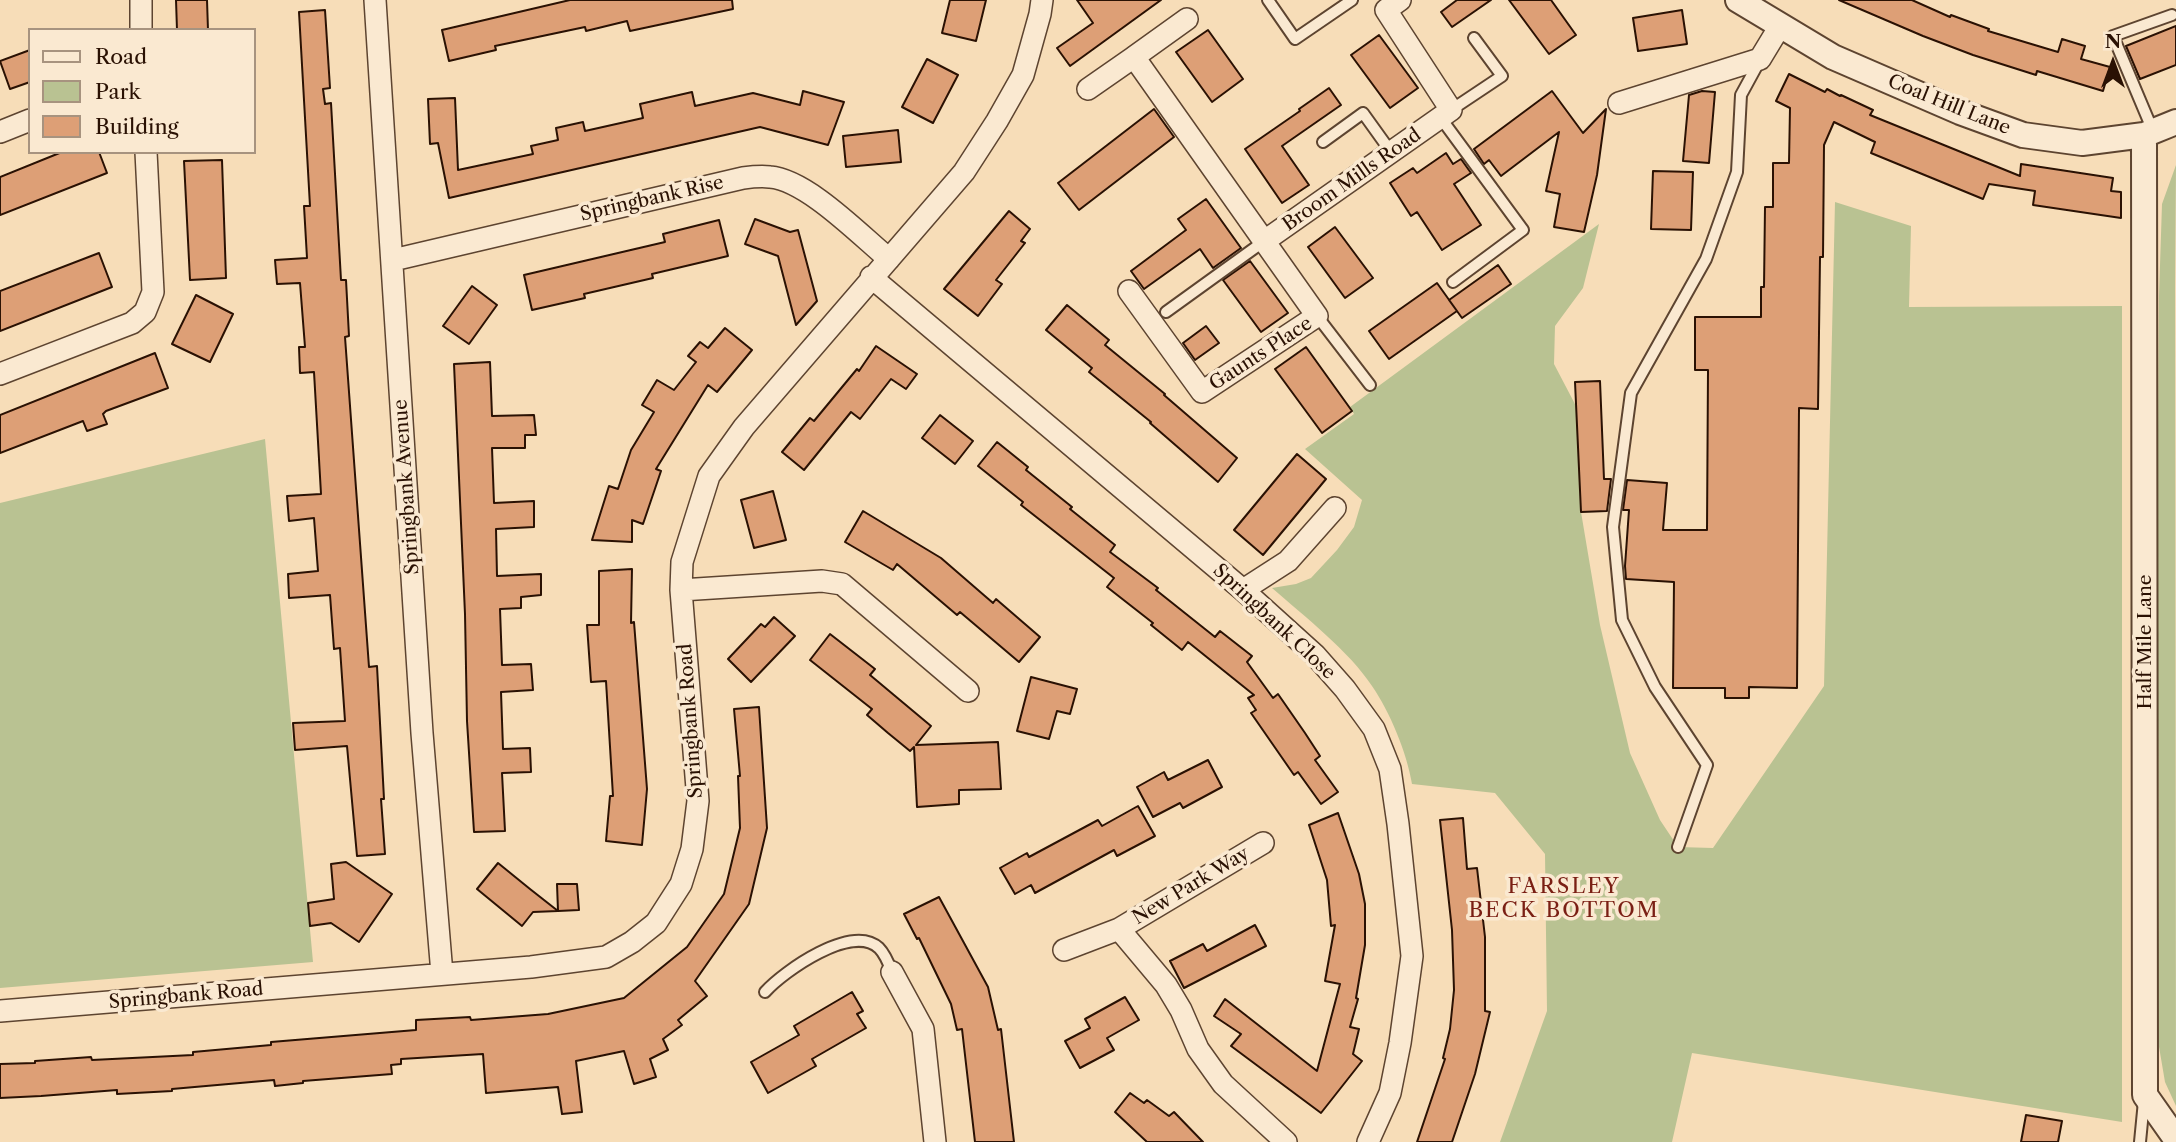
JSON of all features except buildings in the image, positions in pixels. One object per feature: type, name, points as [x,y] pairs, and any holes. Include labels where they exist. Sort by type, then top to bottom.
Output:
[{"type":"street","points":[[141,0],[141,28]]},
{"type":"street","name":"Springbank Avenue","points":[[375,0],[422,733],[442,974]]},
{"type":"street","name":"Springbank Road","points":[[0,1011],[531,967],[606,957],[632,942],[656,923],[681,884],[692,849],[698,801],[681,590],[682,562],[709,476],[744,427],[964,172],[1023,75],[1040,14],[1041,0]]},
{"type":"street","name":"Coal Hill Lane","points":[[1738,0],[1833,57],[1959,112],[2023,135],[2082,143],[2158,129]]},
{"type":"street","name":"Broom Mills Road","points":[[1264,242],[1446,114],[1388,3]]},
{"type":"street","points":[[1088,89],[1187,19]]},
{"type":"street","points":[[1619,103],[1760,60],[1780,26]]},
{"type":"street","name":"Broom Mills Road","points":[[1134,57],[1317,316]]},
{"type":"street","points":[[0,132],[28,121]]},
{"type":"street","name":"Half Mile Lane","points":[[2145,1095],[2158,129]]},
{"type":"street","points":[[0,374],[132,323],[145,312],[153,292],[146,154]]},
{"type":"street","name":"Springbank Rise","points":[[393,260],[743,178],[771,176],[794,184],[812,195],[889,259]]},
{"type":"street","name":"Springbank Close","points":[[872,278],[1243,590],[1315,655],[1345,689],[1374,729],[1390,769],[1412,956],[1390,1093],[1368,1142]]},
{"type":"street","name":"Gaunts Place","points":[[1129,291],[1202,392],[1317,316]]},
{"type":"street","points":[[1243,590],[1288,561],[1335,508]]},
{"type":"street","points":[[681,590],[822,581],[842,584],[968,691]]},
{"type":"street","name":"New Park Way","points":[[1064,950],[1119,929],[1263,843]]},
{"type":"street","name":"New Park Way","points":[[1119,929],[1166,985],[1198,1049],[1223,1084],[1286,1142]]},
{"type":"street","points":[[892,972],[923,1029],[934,1142]]},
{"type":"street","points":[[2145,1095],[2176,1139]]},
{"type":"lane","points":[[1268,0],[1295,39],[1352,0]]},
{"type":"lane","points":[[2158,129],[2113,36],[2172,15]]},
{"type":"lane","points":[[1446,114],[1502,76],[1474,38]]},
{"type":"lane","points":[[1678,847],[1707,765],[1655,687],[1622,620],[1614,527],[1631,393],[1706,259],[1737,172],[1741,95],[1760,60]]},
{"type":"lane","points":[[1323,142],[1363,113],[1391,152]]},
{"type":"lane","name":"Broom Mills Road","points":[[1446,114],[1491,186],[1523,230],[1453,282]]},
{"type":"lane","points":[[1166,312],[1264,242]]},
{"type":"lane","name":"Gaunts Place","points":[[1317,316],[1370,385]]},
{"type":"lane","points":[[765,992],[777,979],[796,967],[838,944],[854,940],[878,947],[892,972]]},
{"type":"lane","points":[[2140,1142],[2145,1095]]},
{"type":"green space","points":[[2176,165],[2176,1106],[2165,1082],[2157,1035],[2157,561],[2162,204]]},
{"type":"green space","points":[[1835,202],[1911,226],[1909,307],[2122,306],[2122,1122],[1692,1053],[1672,1142],[1500,1142],[1547,1011],[1545,854],[1495,793],[1412,784],[1397,733],[1372,686],[1339,647],[1272,588],[1311,578],[1354,527],[1362,500],[1305,449],[1354,414],[1350,407],[1599,224],[1583,288],[1555,326],[1554,364],[1576,406],[1581,512],[1600,625],[1630,753],[1660,820],[1678,847],[1713,848],[1824,686]]},
{"type":"green space","points":[[265,439],[313,962],[0,988],[0,503]]},
{"type":"district","name":"FARSLEY BECK BOTTOM","points":[[1564,899]]}]
